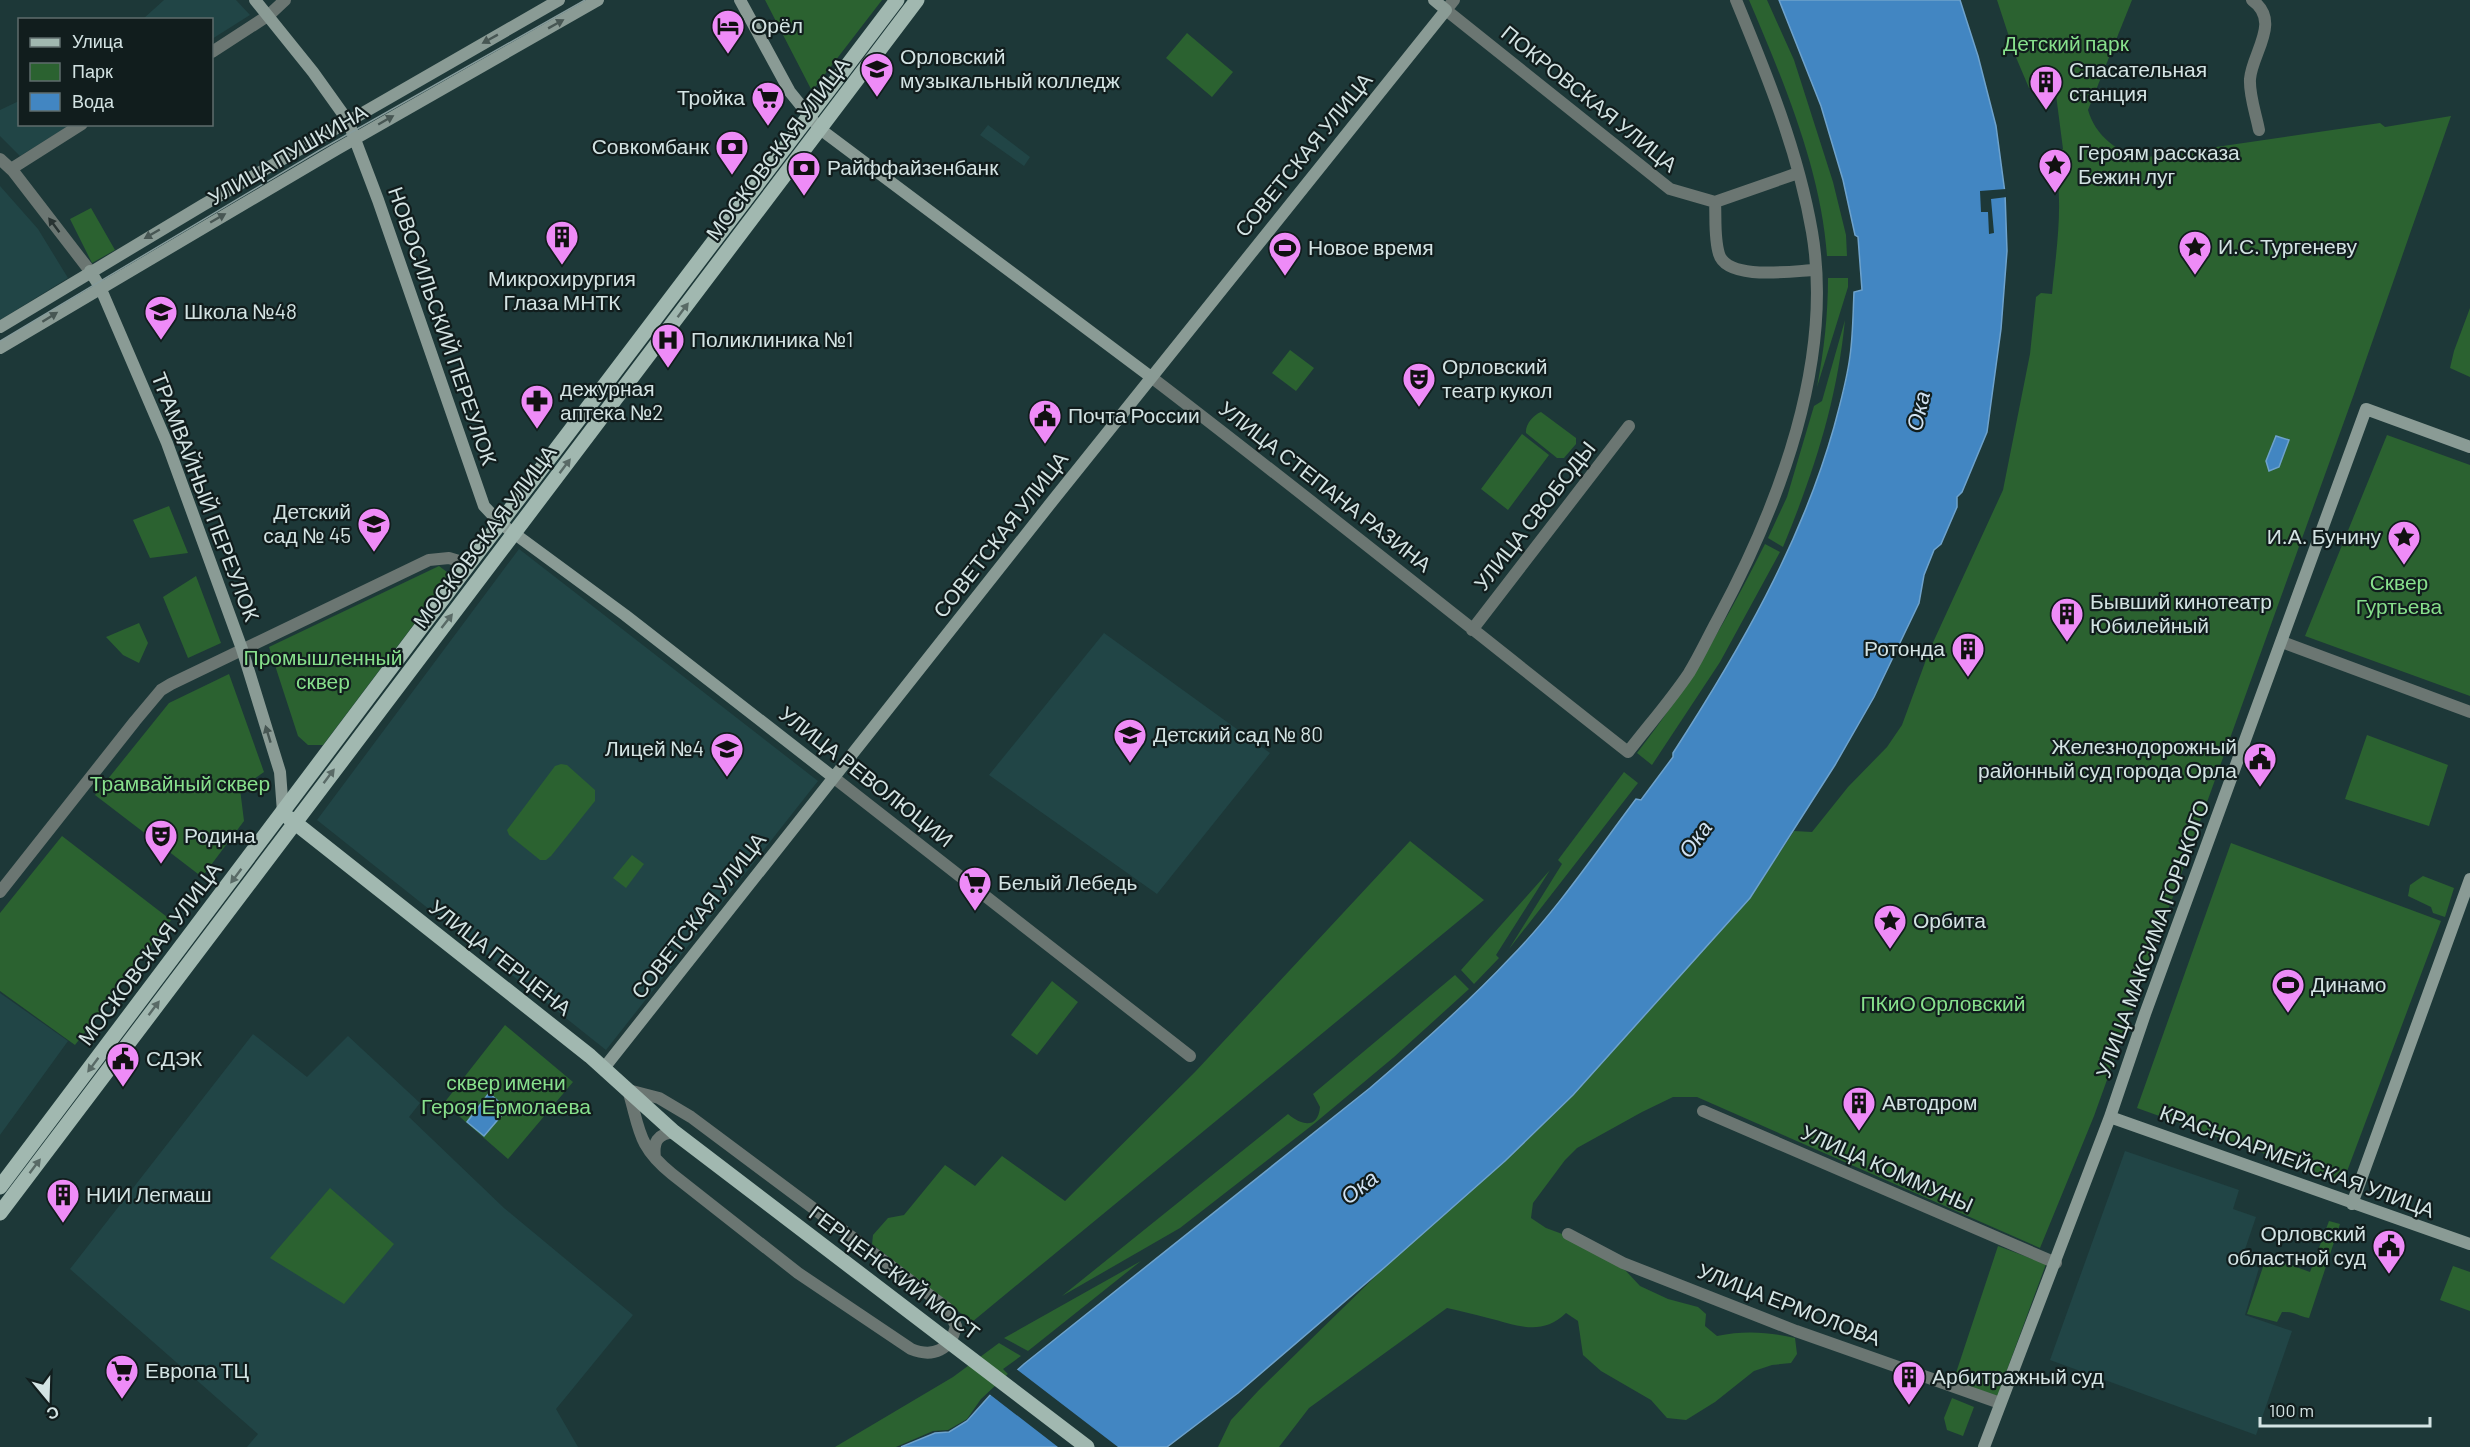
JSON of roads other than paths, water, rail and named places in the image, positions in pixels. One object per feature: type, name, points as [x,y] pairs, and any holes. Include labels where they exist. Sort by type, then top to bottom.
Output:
[{"type":"main road","name":"МОСКОВСКАЯ УЛИЦА","points":[[0,1187],[897,0]]},
{"type":"main road","name":"МОСКОВСКАЯ УЛИЦА","points":[[0,1213],[917,0]]},
{"type":"main road","name":"УЛИЦА ГЕРЦЕНА","points":[[283,812],[604,1068],[678,1135]]},
{"type":"main road","name":"ГЕРЦЕНСКИЙ МОСТ","points":[[678,1135],[1087,1447]]},
{"type":"street","name":"НОВОСИЛЬСКИЙ ПЕРЕУЛОК","points":[[255,0],[269,15],[348,121],[484,506],[500,523],[515,534]]},
{"type":"street","points":[[213,50],[269,15],[285,0]]},
{"type":"street","name":"УЛИЦА ПУШКИНА","points":[[0,327],[90,271],[559,0]]},
{"type":"street","name":"УЛИЦА ПУШКИНА","points":[[0,348],[355,138],[598,0]]},
{"type":"street","name":"УЛИЦА СТЕПАНА РАЗИНА","points":[[740,0],[790,92],[820,129],[1306,496],[1628,752],[1689,672],[1731,594],[1779,489],[1803,401],[1816,334],[1815,270]]},
{"type":"street","name":"ПОКРОВСКАЯ УЛИЦА","points":[[1434,0],[1450,5],[1670,189],[1715,202]]},
{"type":"street","points":[[1736,0],[1775,96],[1798,173],[1812,234],[1815,270],[1750,272],[1729,267],[1722,260],[1718,251],[1715,202],[1798,173]]},
{"type":"street","points":[[2252,0],[2263,12],[2266,25],[2250,80],[2259,130]]},
{"type":"street","name":"СОВЕТСКАЯ УЛИЦА","points":[[604,1068],[1151,377],[1450,5]]},
{"type":"street","points":[[11,169],[79,126]]},
{"type":"street","points":[[0,159],[11,169],[90,271]]},
{"type":"street","name":"ТРАМВАЙНЫЙ ПЕРЕУЛОК","points":[[90,271],[100,287],[167,443],[242,649],[280,772],[283,812]]},
{"type":"street","name":"УЛИЦА МАКСИМА ГОРЬКОГО","points":[[1984,1447],[2110,1117],[2145,1014],[2366,409],[2470,447]]},
{"type":"street","name":"УЛИЦА СВОБОДЫ","points":[[1472,630],[1629,426]]},
{"type":"street","name":"УЛИЦА РЕВОЛЮЦИИ","points":[[515,534],[632,620],[1190,1056]]},
{"type":"street","points":[[0,892],[161,690],[182,677],[404,572],[440,558],[449,558],[469,564]]},
{"type":"street","points":[[2282,642],[2470,712]]},
{"type":"street","points":[[2352,1203],[2470,879]]},
{"type":"street","points":[[628,1090],[660,1098],[691,1117],[947,1308],[957,1326],[950,1343],[944,1349],[929,1354],[920,1353],[798,1273],[655,1160],[643,1144],[628,1090]]},
{"type":"street","name":"УЛИЦА КОММУНЫ","points":[[1703,1111],[2056,1263]]},
{"type":"street","name":"КРАСНОАРМЕЙСКАЯ УЛИЦА","points":[[2110,1117],[2470,1244]]},
{"type":"street","points":[[655,1160],[654,1151],[657,1138],[660,1135],[678,1135]]},
{"type":"street","name":"УЛИЦА ЕРМОЛОВА","points":[[1568,1234],[1623,1263],[1796,1330],[2000,1403]]},
{"type":"water","name":"Ока","points":[[1779,0],[1960,0],[1978,56],[1996,126],[2005,193],[2007,251],[2001,329],[1987,432],[1962,492],[1957,497],[1957,507],[1941,544],[1934,550],[1924,575],[1919,603],[1874,697],[1835,765],[1750,898],[1573,1095],[1505,1161],[1385,1267],[1238,1393],[1167,1447],[901,1447],[935,1433],[949,1432],[967,1421],[992,1393],[1024,1364],[1370,1088],[1424,1041],[1477,992],[1545,920],[1636,799],[1641,800],[1673,757],[1673,753],[1766,596],[1804,513],[1841,401],[1851,348],[1854,292],[1862,290],[1858,237],[1855,235],[1843,180],[1821,106]]},
{"type":"water","points":[[2276,436],[2289,440],[2279,467],[2269,471],[2266,461]]},
{"type":"water","points":[[489,1093],[507,1109],[484,1136],[467,1122]]},
{"type":"tram line","points":[[0,341],[320,150],[585,0]]},
{"type":"place","name":"Орёл","points":[[728,55]]},
{"type":"place","name":"Орловский музыкальный колледж","points":[[877,98]]},
{"type":"place","name":"Спасательная станция","points":[[2046,111]]},
{"type":"place","name":"Тройка","points":[[768,127]]},
{"type":"place","name":"Совкомбанк","points":[[732,176]]},
{"type":"place","name":"Героям рассказа Бежин луг","points":[[2055,194]]},
{"type":"place","name":"Райффайзенбанк","points":[[804,197]]},
{"type":"place","name":"Микрохирургия Глаза МНТК","points":[[562,266]]},
{"type":"place","name":"И.С.Тургеневу","points":[[2195,276]]},
{"type":"place","name":"Новое время","points":[[1285,277]]},
{"type":"place","name":"Школа №48","points":[[161,341]]},
{"type":"place","name":"Поликлиника №1","points":[[668,369]]},
{"type":"place","name":"Орловский театр кукол","points":[[1419,408]]},
{"type":"place","name":"дежурная аптека №2","points":[[537,430]]},
{"type":"place","name":"Почта России","points":[[1045,445]]},
{"type":"place","name":"Детский сад № 45","points":[[374,553]]},
{"type":"place","name":"И.А. Бунину","points":[[2404,566]]},
{"type":"place","name":"Бывший кинотеатр Юбилейный","points":[[2067,643]]},
{"type":"place","name":"Ротонда","points":[[1968,678]]},
{"type":"place","name":"Детский сад № 80","points":[[1130,764]]},
{"type":"place","name":"Лицей №4","points":[[727,778]]},
{"type":"place","name":"Железнодорожный районный суд города Орла","points":[[2260,788]]},
{"type":"place","name":"Родина","points":[[161,865]]},
{"type":"place","name":"Белый Лебедь","points":[[975,912]]},
{"type":"place","name":"Орбита","points":[[1890,950]]},
{"type":"place","name":"Динамо","points":[[2288,1014]]},
{"type":"place","name":"СДЭК","points":[[123,1088]]},
{"type":"place","name":"Автодром","points":[[1859,1132]]},
{"type":"place","name":"НИИ Легмаш","points":[[63,1224]]},
{"type":"place","name":"Орловский областной суд","points":[[2389,1275]]},
{"type":"place","name":"Европа ТЦ","points":[[122,1400]]},
{"type":"place","name":"Арбитражный суд","points":[[1909,1406]]},
{"type":"park label","name":"Детский парк","points":[[2066,44]]},
{"type":"park label","name":"Сквер Гуртьева","points":[[2399,595]]},
{"type":"park label","name":"Промышленный сквер","points":[[323,670]]},
{"type":"park label","name":"Трамвайный сквер","points":[[180,784]]},
{"type":"park label","name":"ПКиО Орловский","points":[[1943,1004]]},
{"type":"park label","name":"сквер имени Героя Ермолаева","points":[[506,1095]]}]
